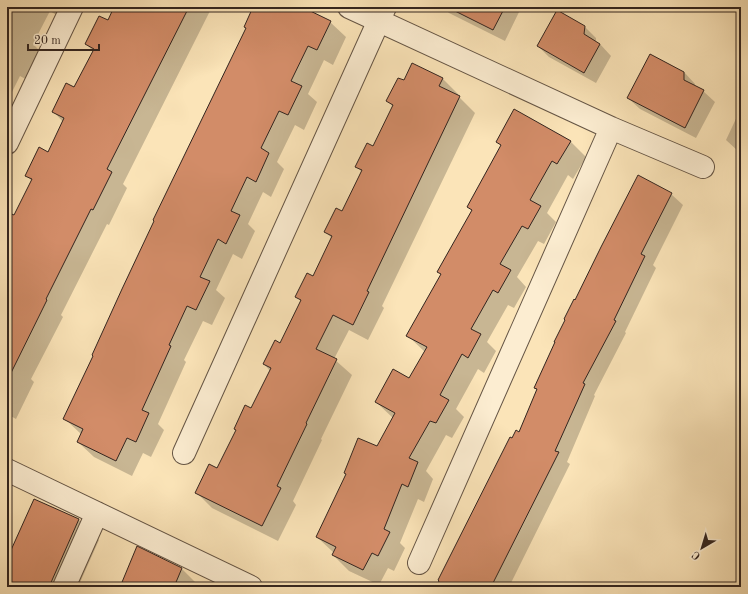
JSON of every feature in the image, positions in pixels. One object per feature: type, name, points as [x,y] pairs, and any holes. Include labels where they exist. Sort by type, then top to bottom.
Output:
[{"type":"street","points":[[7,143],[72,7]]},
{"type":"street","points":[[349,7],[382,14],[611,128],[702,167]]},
{"type":"street","points":[[184,453],[382,14]]},
{"type":"street","points":[[419,563],[611,128]]},
{"type":"street","points":[[7,470],[251,587]]},
{"type":"street","points":[[64,587],[97,513]]},
{"type":"building","points":[[114,7],[189,7],[107,169],[112,172],[93,210],[91,209],[7,381],[7,212],[14,215],[32,179],[25,176],[39,147],[48,152],[64,118],[52,112],[66,83],[74,87],[94,49],[85,44],[99,16],[108,20]]},
{"type":"building","points":[[253,7],[302,7],[331,21],[317,50],[308,46],[291,81],[302,86],[288,115],[279,111],[261,148],[269,153],[256,182],[247,177],[231,211],[240,215],[226,244],[218,239],[200,277],[210,281],[196,310],[187,306],[169,345],[171,346],[142,410],[149,413],[136,442],[127,438],[116,461],[77,442],[83,429],[63,419],[93,356],[92,355],[154,221],[153,220],[246,28],[244,27]]},
{"type":"building","points":[[447,7],[505,7],[493,30]]},
{"type":"building","points":[[557,10],[585,26],[584,34],[600,44],[584,73],[537,46]]},
{"type":"building","points":[[650,54],[684,72],[684,80],[704,90],[685,128],[627,98]]},
{"type":"building","points":[[412,63],[443,78],[439,86],[460,96],[367,291],[369,292],[353,325],[333,315],[316,349],[337,359],[277,486],[281,488],[262,526],[195,493],[209,464],[217,468],[236,430],[234,429],[245,405],[251,408],[271,368],[263,364],[275,340],[280,343],[301,300],[295,297],[307,273],[313,276],[332,236],[324,232],[336,208],[342,211],[362,170],[355,167],[367,143],[373,146],[393,105],[386,101],[398,78],[404,80]]},
{"type":"building","points":[[514,109],[571,141],[557,164],[552,161],[530,200],[541,206],[528,229],[522,226],[500,264],[511,270],[498,293],[493,290],[471,329],[481,334],[468,358],[462,354],[440,395],[449,400],[436,423],[430,421],[409,458],[418,462],[408,487],[402,484],[384,529],[390,532],[378,556],[372,553],[363,570],[332,555],[336,547],[316,537],[346,474],[344,473],[358,438],[377,446],[395,413],[375,402],[393,369],[409,378],[427,347],[406,336],[441,274],[437,272],[472,210],[467,207],[501,145],[496,142]]},
{"type":"building","points":[[638,175],[672,193],[641,254],[645,256],[614,320],[616,321],[583,383],[585,384],[555,451],[559,452],[491,587],[436,587],[439,581],[438,580],[510,437],[512,438],[516,430],[519,432],[537,389],[534,388],[565,320],[564,319]]},
{"type":"building","points":[[34,499],[79,519],[49,587],[7,587],[7,559]]},
{"type":"building","points":[[137,546],[182,568],[174,587],[120,587]]}]
